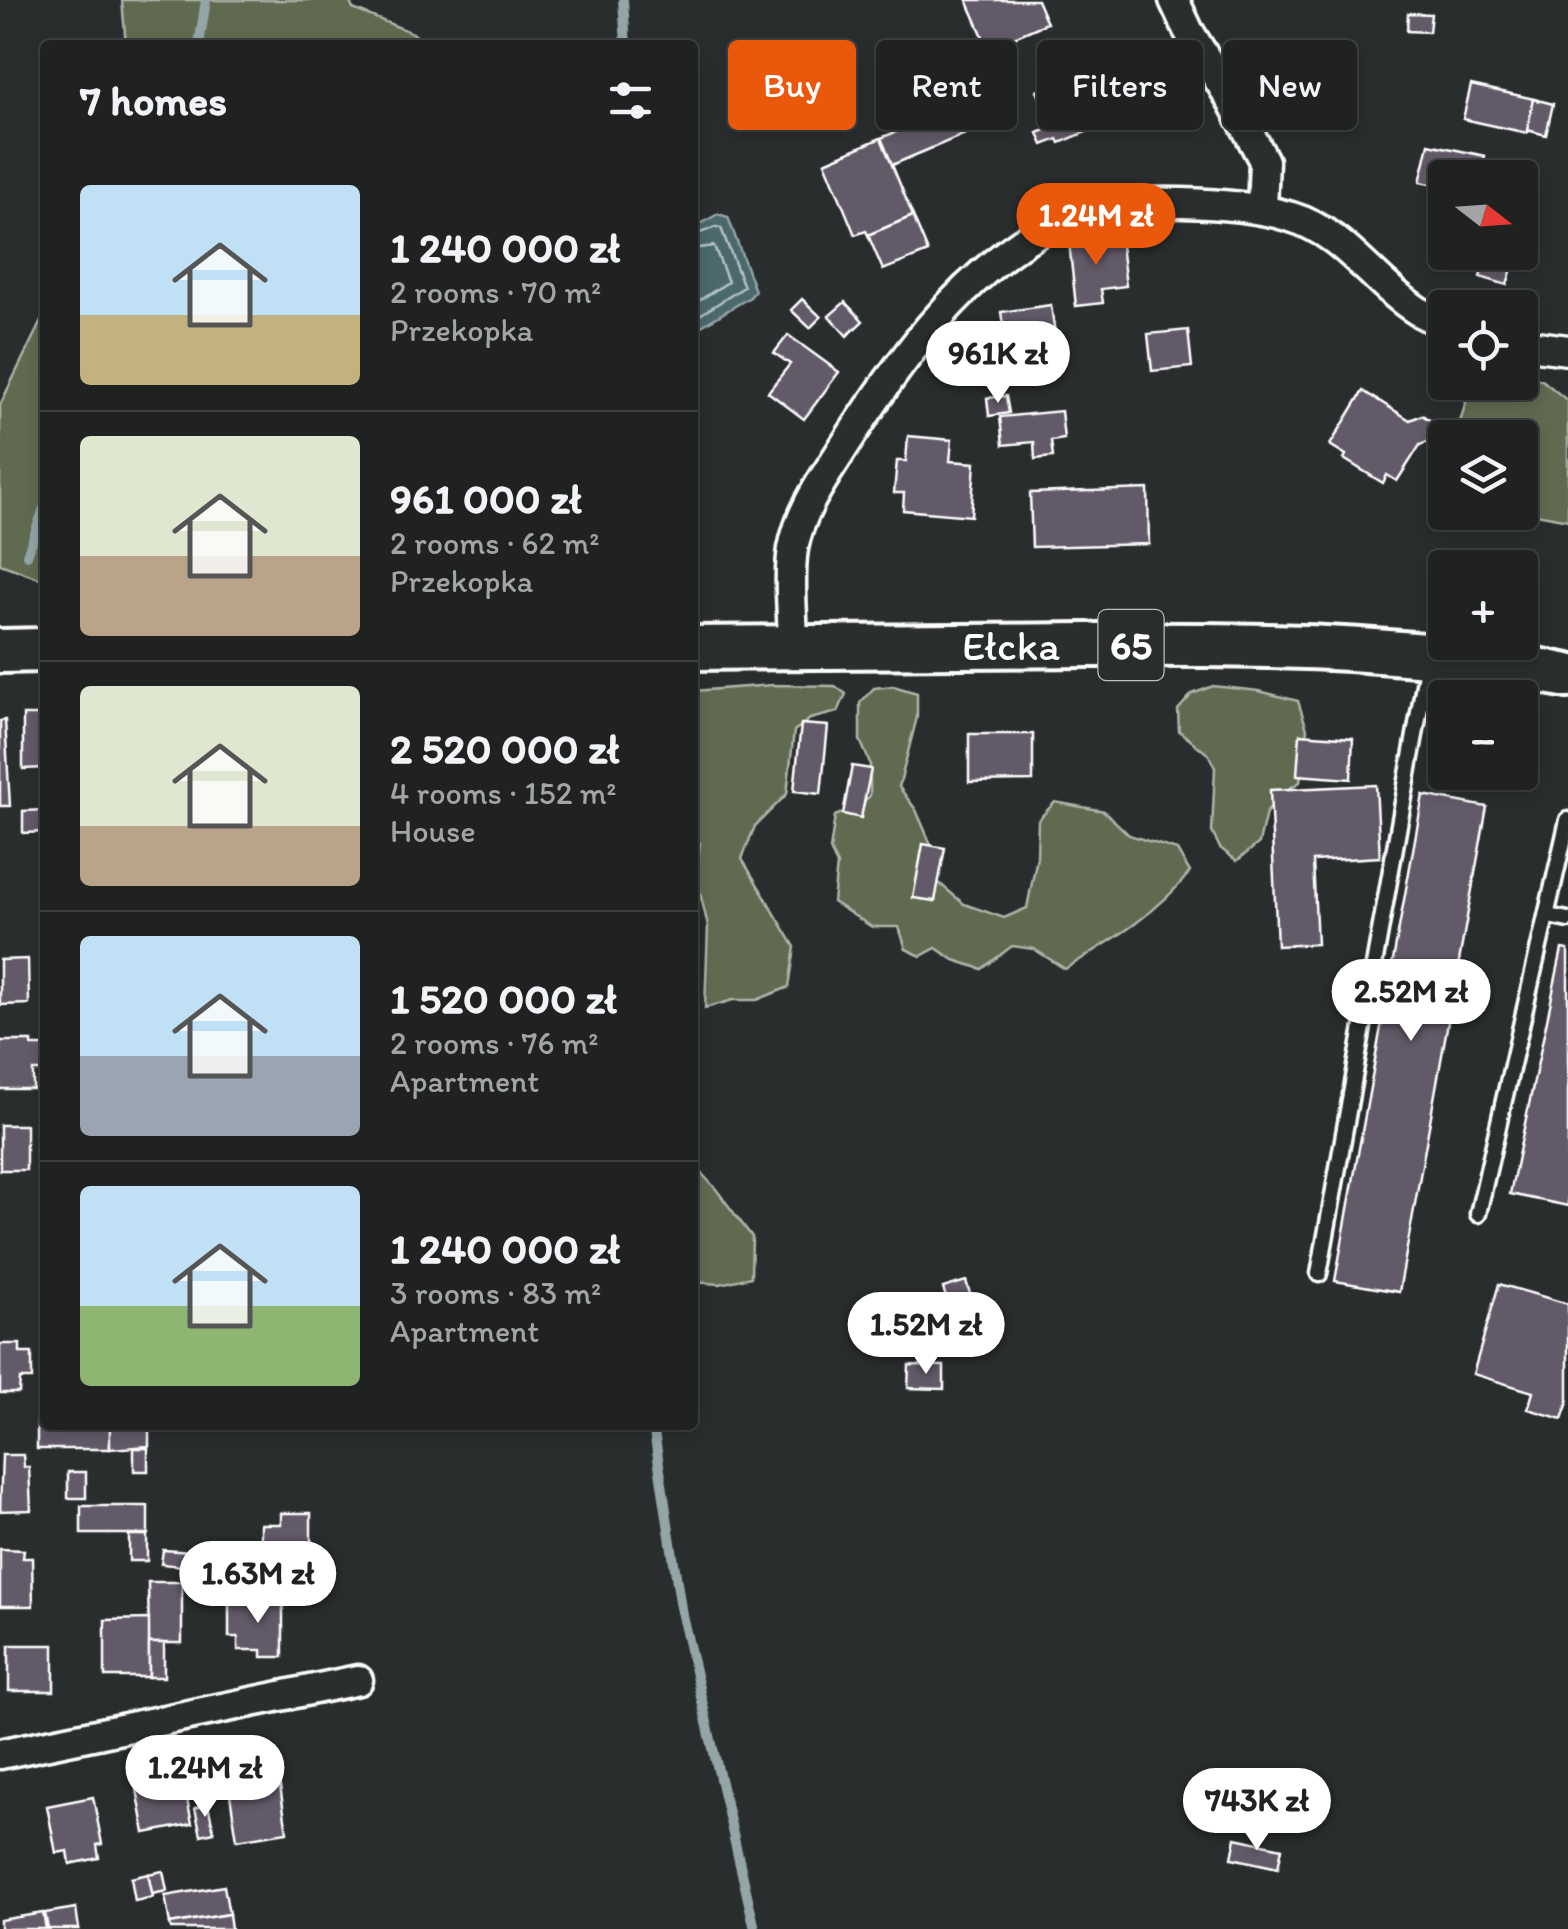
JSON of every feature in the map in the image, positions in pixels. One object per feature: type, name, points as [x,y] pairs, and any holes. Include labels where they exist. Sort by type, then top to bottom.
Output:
[{"type":"main road","name":"Ełcka","points":[[698,648],[1197,644],[1428,656]]},
{"type":"main road","points":[[0,651],[40,650]]},
{"type":"main road","name":"Ełcka","points":[[1456,660],[1568,676]]},
{"type":"street","points":[[1174,0],[1264,162],[1262,209]]},
{"type":"street","points":[[793,647],[793,550],[806,506],[888,378],[947,307],[970,286],[1030,237],[1072,213],[1133,204],[1262,209],[1313,224],[1335,237],[1416,310],[1428,316]]},
{"type":"street","points":[[1538,346],[1568,350]]},
{"type":"street","points":[[0,1754],[358,1680]]},
{"type":"lane","points":[[1318,1274],[1428,656]]},
{"type":"lane","points":[[1478,1214],[1568,820]]},
{"type":"lane","points":[[1548,916],[1568,920]]},
{"type":"green space","points":[[122,0],[349,0],[353,9],[413,33],[421,40],[126,40]]},
{"type":"green space","points":[[40,323],[40,579],[0,564],[0,405]]},
{"type":"green space","points":[[1538,379],[1568,401],[1568,520],[1538,514],[1538,420],[1461,420],[1467,400],[1538,400]]},
{"type":"green space","points":[[773,685],[835,686],[846,694],[838,712],[810,719],[794,731],[787,794],[755,826],[742,859],[795,947],[789,987],[757,1000],[733,1000],[705,1008],[708,926],[698,884],[698,691]]},
{"type":"green space","points":[[893,686],[917,693],[917,717],[899,787],[916,810],[933,849],[939,883],[964,904],[1004,918],[1027,908],[1037,857],[1038,820],[1055,802],[1104,811],[1129,835],[1177,850],[1190,872],[1148,914],[1065,969],[1034,949],[1012,946],[982,969],[954,960],[936,948],[921,956],[906,949],[899,927],[872,927],[833,902],[837,865],[830,850],[835,816],[857,807],[870,796],[870,763],[860,740],[860,703],[874,688]]},
{"type":"green space","points":[[1213,686],[1259,691],[1298,701],[1307,729],[1300,782],[1280,794],[1266,813],[1259,843],[1237,861],[1220,848],[1212,832],[1215,768],[1209,755],[1179,731],[1178,710],[1192,694]]},
{"type":"green space","points":[[698,1169],[752,1237],[751,1277],[720,1284],[698,1282]]},
{"type":"water","points":[[718,214],[728,217],[755,291],[698,328],[698,225]]},
{"type":"building","points":[[967,0],[1037,0],[1047,23],[1007,40],[984,40]]},
{"type":"building","points":[[1408,13],[1431,14],[1429,32],[1407,31]]},
{"type":"building","points":[[1471,85],[1534,99],[1527,133],[1463,119]]},
{"type":"building","points":[[1534,99],[1553,104],[1546,135],[1527,130]]},
{"type":"building","points":[[900,130],[963,130],[965,134],[892,165],[881,138]]},
{"type":"building","points":[[1091,130],[1060,143],[1058,139],[1043,145],[1038,133]]},
{"type":"building","points":[[881,138],[913,216],[868,235],[866,231],[855,235],[825,162]]},
{"type":"building","points":[[1429,144],[1485,156],[1484,160],[1428,160],[1428,184],[1420,182]]},
{"type":"building","points":[[913,216],[928,252],[883,270],[868,235]]},
{"type":"building","points":[[1120,236],[1126,286],[1101,289],[1103,303],[1076,306],[1069,242]]},
{"type":"building","points":[[1482,270],[1512,270],[1507,285],[1480,277]]},
{"type":"building","points":[[802,299],[821,317],[810,328],[791,310]]},
{"type":"building","points":[[845,302],[863,321],[847,336],[829,316]]},
{"type":"building","points":[[1051,305],[1058,355],[1009,361],[1001,312]]},
{"type":"building","points":[[1188,330],[1192,367],[1152,371],[1148,334]]},
{"type":"building","points":[[788,335],[839,372],[804,419],[768,392],[790,364],[774,353]]},
{"type":"building","points":[[1363,391],[1410,420],[1422,415],[1430,420],[1428,442],[1420,445],[1397,481],[1387,475],[1383,483],[1344,459],[1346,455],[1330,445]]},
{"type":"building","points":[[1006,396],[1009,413],[989,416],[987,398]]},
{"type":"building","points":[[1061,411],[1064,439],[1051,441],[1053,457],[1035,459],[1034,442],[1003,445],[1000,417]]},
{"type":"building","points":[[908,436],[952,440],[950,461],[975,463],[971,516],[903,510],[904,493],[894,493],[897,461],[906,461]]},
{"type":"building","points":[[1148,489],[1149,544],[1032,547],[1030,493]]},
{"type":"building","points":[[23,715],[40,715],[40,768],[23,769]]},
{"type":"building","points":[[5,720],[10,806],[0,806],[0,721]]},
{"type":"building","points":[[801,724],[828,726],[821,794],[794,791]]},
{"type":"building","points":[[969,734],[1033,734],[1033,781],[969,782]]},
{"type":"building","points":[[1300,734],[1353,738],[1351,779],[1297,775]]},
{"type":"building","points":[[852,766],[871,769],[861,818],[843,814]]},
{"type":"building","points":[[1376,785],[1380,857],[1313,861],[1317,944],[1277,946],[1270,790]]},
{"type":"building","points":[[1423,795],[1487,807],[1399,1292],[1335,1281]]},
{"type":"building","points":[[40,810],[40,832],[23,833],[23,811]]},
{"type":"building","points":[[923,844],[945,848],[935,901],[913,898]]},
{"type":"building","points":[[1562,949],[1568,950],[1568,1206],[1510,1194]]},
{"type":"building","points":[[28,959],[29,1004],[0,1005],[0,960]]},
{"type":"building","points":[[0,1041],[32,1041],[32,1046],[40,1046],[40,1071],[33,1071],[33,1089],[0,1089]]},
{"type":"building","points":[[0,1125],[26,1125],[26,1170],[0,1170]]},
{"type":"building","points":[[966,1281],[983,1334],[960,1342],[956,1328],[945,1332],[939,1311],[949,1307],[943,1288]]},
{"type":"building","points":[[1499,1284],[1568,1304],[1568,1402],[1562,1419],[1528,1409],[1533,1392],[1473,1374]]},
{"type":"building","points":[[0,1344],[20,1344],[20,1353],[32,1353],[32,1379],[20,1379],[19,1393],[0,1393]]},
{"type":"building","points":[[909,1365],[944,1366],[944,1389],[908,1388]]},
{"type":"building","points":[[37,1420],[40,1430],[110,1430],[110,1449],[37,1449]]},
{"type":"building","points":[[110,1430],[149,1430],[149,1446],[110,1449]]},
{"type":"building","points":[[134,1448],[148,1448],[148,1471],[134,1471]]},
{"type":"building","points":[[2,1455],[23,1455],[24,1467],[29,1467],[31,1510],[0,1511]]},
{"type":"building","points":[[68,1472],[86,1472],[86,1498],[68,1498]]},
{"type":"building","points":[[81,1506],[148,1506],[148,1534],[81,1534]]},
{"type":"building","points":[[281,1513],[311,1513],[311,1564],[268,1564],[268,1555],[261,1555],[261,1524],[281,1524]]},
{"type":"building","points":[[129,1535],[147,1535],[147,1561],[129,1561]]},
{"type":"building","points":[[0,1549],[24,1550],[23,1558],[32,1558],[33,1606],[0,1606]]},
{"type":"building","points":[[163,1550],[192,1552],[191,1567],[161,1564]]},
{"type":"building","points":[[148,1582],[182,1582],[182,1643],[149,1643]]},
{"type":"building","points":[[229,1600],[283,1600],[283,1657],[262,1657],[262,1650],[238,1650],[238,1637],[229,1637]]},
{"type":"building","points":[[149,1619],[149,1677],[105,1677],[105,1620]]},
{"type":"building","points":[[149,1643],[164,1643],[164,1677],[149,1677]]},
{"type":"building","points":[[9,1645],[54,1645],[54,1691],[9,1691]]},
{"type":"building","points":[[277,1767],[287,1832],[237,1840],[227,1775]]},
{"type":"building","points":[[183,1780],[192,1824],[145,1833],[137,1789]]},
{"type":"building","points":[[93,1797],[102,1844],[97,1845],[99,1858],[70,1864],[68,1851],[56,1853],[47,1806]]},
{"type":"building","points":[[208,1805],[214,1832],[201,1835],[195,1808]]},
{"type":"building","points":[[1236,1838],[1282,1848],[1278,1868],[1232,1858]]},
{"type":"building","points":[[163,1871],[167,1891],[152,1894],[148,1874]]},
{"type":"building","points":[[148,1874],[153,1897],[135,1901],[131,1878]]},
{"type":"building","points":[[224,1886],[229,1914],[170,1924],[165,1896]]},
{"type":"building","points":[[76,1908],[79,1929],[48,1929],[45,1913]]},
{"type":"building","points":[[43,1913],[46,1929],[0,1929],[0,1920]]},
{"type":"building","points":[[229,1914],[231,1929],[171,1929],[170,1924]]},
{"type":"waterway","points":[[200,40],[206,0]]},
{"type":"waterway","points":[[623,0],[626,40]]},
{"type":"waterway","points":[[27,555],[40,520]]},
{"type":"waterway","points":[[654,1430],[682,1615],[755,1929]]}]
